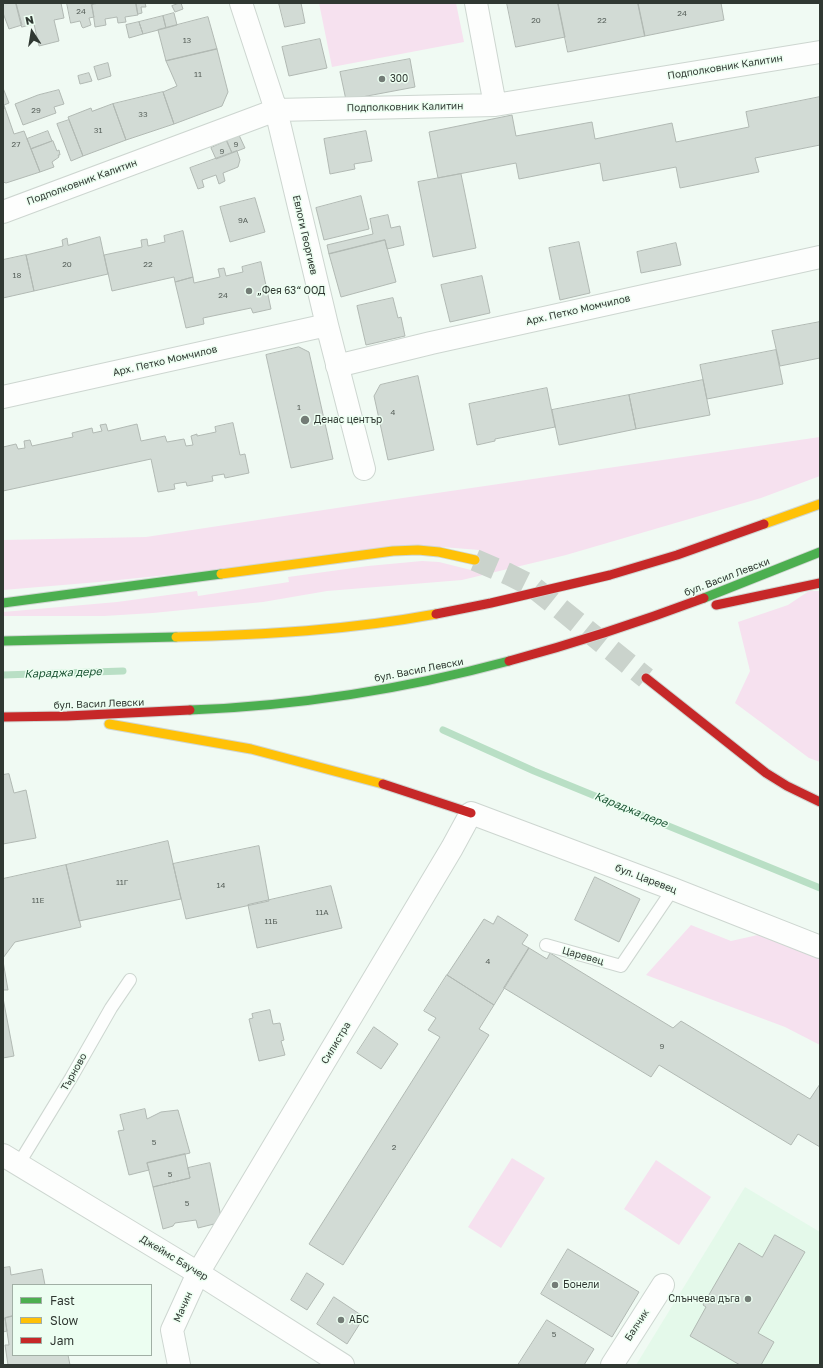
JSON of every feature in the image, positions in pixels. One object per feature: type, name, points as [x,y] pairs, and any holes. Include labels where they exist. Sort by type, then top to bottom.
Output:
[{"type":"highway","points":[[3,641],[250,635],[309,631],[418,617],[492,603],[610,575],[678,555],[820,504]]},
{"type":"highway","points":[[3,603],[392,551],[418,550],[439,552],[475,560]]},
{"type":"highway","name":"бул. Васил Левски","points":[[3,717],[223,710],[335,697],[388,688],[482,668],[553,649],[646,620],[752,580],[820,552]]},
{"type":"highway","points":[[646,620],[820,583]]},
{"type":"highway","points":[[646,678],[766,773],[787,786],[820,802]]},
{"type":"highway","points":[[12,727],[36,716]]},
{"type":"highway","points":[[67,716],[251,749],[372,780],[472,812]]},
{"type":"highway","points":[[787,786],[807,786]]},
{"type":"street","name":"Евлоги Георгиев","points":[[241,3],[276,110],[326,325],[364,469]]},
{"type":"street","points":[[476,3],[495,105]]},
{"type":"street","name":"Подполковник Калитин","points":[[3,212],[276,110],[495,105],[820,52]]},
{"type":"street","name":"Арх. Петко Момчилов","points":[[337,366],[439,341],[820,257]]},
{"type":"street","name":"Арх. Петко Момчилов","points":[[3,397],[326,325]]},
{"type":"street","name":"бул. Царевец","points":[[472,812],[820,947]]},
{"type":"street","name":"Силистра","points":[[198,1272],[452,848],[472,812]]},
{"type":"street","name":"Джеймс Баучер","points":[[11,1160],[198,1272],[343,1365]]},
{"type":"street","name":"Мачин","points":[[179,1365],[172,1330],[198,1272]]},
{"type":"street","name":"Балчик","points":[[612,1365],[663,1285]]},
{"type":"lane","name":"Царевец","points":[[546,945],[621,966],[673,889]]},
{"type":"lane","name":"Търново","points":[[11,1160],[71,1078],[111,1008],[130,980]]},
{"type":"shaded area","points":[[319,3],[456,3],[464,42],[332,67]]},
{"type":"shaded area","points":[[820,437],[820,476],[761,498],[566,555],[462,580],[327,591],[263,602],[153,613],[104,616],[3,616],[3,612],[117,602],[197,591],[198,596],[289,582],[288,577],[368,566],[422,561],[439,562],[471,570],[480,550],[441,547],[99,582],[3,590],[3,540],[146,537]]},
{"type":"shaded area","points":[[809,591],[820,591],[820,762],[809,758],[735,703],[750,671],[738,622],[788,605]]},
{"type":"shaded area","points":[[691,925],[731,941],[780,930],[820,947],[820,1045],[785,1027],[646,975]]},
{"type":"shaded area","points":[[512,1158],[545,1178],[501,1248],[468,1227]]},
{"type":"shaded area","points":[[656,1160],[711,1197],[679,1245],[624,1209]]},
{"type":"shaded area","name":"Слънчева дъга","points":[[745,1187],[820,1232],[820,1365],[636,1365]]},
{"type":"building","points":[[3,3],[16,3],[22,25],[9,29],[3,13]]},
{"type":"building","points":[[16,3],[61,3],[64,18],[54,20],[59,41],[39,46],[34,24],[22,27]]},
{"type":"building","points":[[67,3],[91,3],[94,17],[89,18],[91,25],[83,28],[80,21],[71,23]]},
{"type":"building","points":[[99,3],[136,3],[138,15],[125,17],[126,22],[118,23],[117,17],[105,19],[106,25],[95,27],[92,5]]},
{"type":"building","points":[[136,3],[145,3],[146,7],[141,7],[142,13],[138,14]]},
{"type":"building","points":[[181,3],[183,9],[175,12],[172,6]]},
{"type":"building","points":[[279,3],[301,3],[305,23],[285,27]]},
{"type":"building","points":[[507,3],[558,3],[565,37],[516,47]]},
{"type":"building","points":[[558,3],[638,3],[645,36],[568,52]]},
{"type":"building","points":[[638,3],[721,3],[724,20],[645,36]]},
{"type":"building","points":[[174,13],[177,25],[166,28],[163,16]]},
{"type":"building","points":[[163,16],[166,28],[143,34],[139,22]]},
{"type":"building","points":[[208,17],[217,49],[166,61],[158,30]]},
{"type":"building","points":[[139,22],[143,34],[129,38],[126,25]]},
{"type":"building","points":[[320,39],[327,68],[289,76],[282,47]]},
{"type":"building","points":[[217,49],[228,92],[222,106],[174,124],[163,92],[177,86],[166,61]]},
{"type":"building","points":[[410,59],[415,87],[346,100],[340,72]]},
{"type":"building","points":[[108,63],[111,76],[98,80],[94,67]]},
{"type":"building","points":[[89,73],[92,81],[80,84],[78,76]]},
{"type":"building","points":[[3,88],[9,103],[4,105],[5,108],[3,109]]},
{"type":"building","points":[[59,90],[64,104],[54,107],[56,113],[23,125],[15,104],[38,95]]},
{"type":"building","points":[[163,92],[174,124],[126,140],[113,104]]},
{"type":"building","points":[[820,97],[820,145],[755,158],[759,172],[680,188],[676,167],[603,181],[600,163],[519,179],[516,163],[438,178],[429,132],[512,115],[516,136],[592,122],[595,139],[672,123],[676,142],[749,127],[746,112]]},
{"type":"building","points":[[113,104],[126,140],[83,156],[68,117],[91,108],[92,111]]},
{"type":"building","points":[[5,108],[14,134],[24,131],[40,172],[6,183],[3,182],[3,109]]},
{"type":"building","points":[[69,120],[83,156],[71,161],[57,124]]},
{"type":"building","points":[[48,131],[52,141],[31,149],[27,139]]},
{"type":"building","points":[[366,131],[372,161],[354,164],[355,169],[330,174],[324,139]]},
{"type":"building","points":[[239,135],[245,148],[232,153],[226,140]]},
{"type":"building","points":[[53,141],[57,151],[59,150],[60,155],[58,155],[59,157],[52,162],[54,167],[40,172],[31,149]]},
{"type":"building","points":[[227,141],[232,153],[216,159],[211,148]]},
{"type":"building","points":[[237,151],[240,160],[238,167],[223,173],[225,181],[219,184],[216,175],[202,180],[204,187],[198,189],[190,168]]},
{"type":"building","points":[[461,174],[476,248],[433,257],[418,182]]},
{"type":"building","points":[[361,196],[369,229],[324,240],[316,208]]},
{"type":"building","points":[[255,198],[265,232],[230,242],[220,207]]},
{"type":"building","points":[[388,215],[391,228],[400,226],[404,245],[387,249],[385,240],[329,254],[327,245],[373,234],[370,219]]},
{"type":"building","points":[[183,231],[193,277],[175,282],[174,277],[112,291],[104,255],[142,247],[141,240],[147,239],[148,246],[165,242],[164,236]]},
{"type":"building","points":[[100,237],[108,274],[34,291],[26,255],[63,246],[62,240],[67,238],[68,245]]},
{"type":"building","points":[[385,240],[396,282],[341,297],[329,254]]},
{"type":"building","points":[[579,242],[590,293],[560,300],[549,248]]},
{"type":"building","points":[[676,243],[681,265],[641,273],[637,252]]},
{"type":"building","points":[[26,255],[34,291],[3,298],[3,260]]},
{"type":"building","points":[[261,262],[271,309],[253,313],[251,308],[203,318],[204,324],[186,328],[175,282],[193,277],[194,283],[220,277],[218,269],[224,268],[226,276],[243,272],[242,267]]},
{"type":"building","points":[[482,276],[490,313],[450,322],[441,285]]},
{"type":"building","points":[[393,298],[398,318],[401,317],[405,336],[366,345],[357,306]]},
{"type":"building","points":[[820,322],[820,358],[780,366],[772,331]]},
{"type":"building","points":[[299,347],[309,352],[333,459],[291,468],[266,355]]},
{"type":"building","points":[[776,350],[783,384],[707,399],[700,365]]},
{"type":"building","points":[[418,376],[434,450],[388,460],[374,396],[380,385]]},
{"type":"building","points":[[703,380],[710,415],[636,429],[629,395]]},
{"type":"building","points":[[547,388],[555,427],[495,439],[495,441],[477,445],[469,404]]},
{"type":"building","points":[[629,395],[636,429],[559,445],[552,410]]},
{"type":"building","points":[[233,423],[240,455],[245,454],[249,473],[225,478],[224,474],[212,476],[213,481],[187,486],[186,482],[174,484],[175,489],[158,492],[151,459],[3,491],[3,447],[16,444],[18,449],[25,448],[24,441],[30,440],[32,446],[73,437],[72,433],[92,428],[93,433],[102,431],[100,425],[106,424],[108,431],[137,424],[141,441],[165,436],[167,442],[184,439],[186,446],[193,445],[191,436],[216,432],[215,427]]},
{"type":"building","points":[[9,774],[14,793],[26,790],[36,838],[3,844],[3,775]]},
{"type":"building","points":[[168,841],[181,899],[79,921],[66,865]]},
{"type":"building","points":[[259,846],[269,901],[186,919],[173,864]]},
{"type":"building","points":[[66,865],[81,927],[15,942],[3,958],[3,879]]},
{"type":"building","points":[[595,877],[640,899],[619,942],[575,920]]},
{"type":"building","points":[[331,886],[342,928],[257,948],[248,905]]},
{"type":"building","points":[[498,916],[528,935],[522,944],[529,948],[494,1005],[447,975],[484,919],[493,924]]},
{"type":"building","points":[[529,948],[547,959],[550,953],[673,1028],[681,1021],[810,1099],[820,1084],[820,1147],[798,1134],[791,1145],[659,1065],[651,1077],[504,988]]},
{"type":"building","points":[[3,961],[8,990],[3,990]]},
{"type":"building","points":[[447,975],[494,1005],[479,1029],[489,1035],[343,1265],[309,1244],[440,1037],[428,1030],[436,1018],[424,1011]]},
{"type":"building","points":[[3,998],[14,1056],[3,1058]]},
{"type":"building","points":[[270,1010],[273,1024],[280,1023],[284,1040],[281,1041],[285,1055],[259,1061],[249,1019],[253,1018],[252,1014]]},
{"type":"building","points":[[374,1027],[398,1044],[381,1069],[357,1053]]},
{"type":"building","points":[[145,1109],[147,1119],[161,1112],[178,1110],[190,1153],[147,1163],[149,1170],[129,1175],[118,1131],[124,1130],[120,1115]]},
{"type":"building","points":[[185,1154],[190,1178],[153,1187],[147,1163]]},
{"type":"building","points":[[210,1163],[222,1222],[198,1228],[196,1220],[175,1223],[173,1226],[163,1229],[153,1187],[190,1178],[188,1168]]},
{"type":"building","points":[[775,1235],[805,1252],[758,1333],[774,1342],[761,1365],[740,1365],[690,1336],[706,1307],[703,1305],[739,1243],[762,1257]]},
{"type":"building","points":[[568,1249],[639,1292],[612,1337],[541,1294]]},
{"type":"building","points":[[10,1267],[11,1275],[42,1269],[45,1284],[12,1284],[12,1316],[5,1318],[7,1331],[3,1332],[3,1268]]},
{"type":"building","points":[[307,1273],[324,1284],[307,1310],[291,1300]]},
{"type":"building","name":"АБС","points":[[334,1297],[364,1317],[347,1344],[317,1324]]},
{"type":"building","points":[[12,1316],[12,1356],[68,1356],[70,1365],[8,1365],[5,1345],[9,1345],[5,1318]]},
{"type":"building","points":[[547,1320],[594,1349],[584,1365],[518,1365]]},
{"type":"waterway","name":"Караджа дере","points":[[3,675],[123,671]]},
{"type":"waterway","name":"Караджа дере","points":[[443,730],[534,771],[820,888]]},
{"type":"tunnel","points":[[475,560],[532,586],[646,678]]},
{"type":"traffic: fast","points":[[704,598],[820,552]]},
{"type":"traffic: fast","points":[[3,603],[221,574]]},
{"type":"traffic: fast","points":[[3,641],[176,637]]},
{"type":"traffic: fast","points":[[190,710],[270,705],[391,688],[509,661]]},
{"type":"traffic: slow","points":[[764,524],[820,504]]},
{"type":"traffic: slow","points":[[221,574],[393,551],[418,550],[439,552],[475,560]]},
{"type":"traffic: slow","points":[[176,637],[306,631],[404,620],[436,614]]},
{"type":"traffic: slow","points":[[109,724],[251,749],[383,784]]},
{"type":"traffic: jam","points":[[436,614],[491,603],[610,575],[677,555],[764,524]]},
{"type":"traffic: jam","points":[[716,605],[820,583]]},
{"type":"traffic: jam","points":[[509,661],[608,632],[704,598]]},
{"type":"traffic: jam","points":[[646,678],[766,773],[787,786],[820,802]]},
{"type":"traffic: jam","points":[[3,717],[67,716],[190,710]]},
{"type":"traffic: jam","points":[[383,784],[471,813]]},
{"type":"place","name":"300","points":[[382,79]]},
{"type":"place","name":"„Фея 63“ ООД","points":[[249,291]]},
{"type":"place","name":"Денас център","points":[[305,420]]},
{"type":"place","name":"Бонели","points":[[555,1285]]},
{"type":"place","name":"Слънчева дъга","points":[[748,1299]]},
{"type":"place","name":"АБС","points":[[341,1320]]}]
